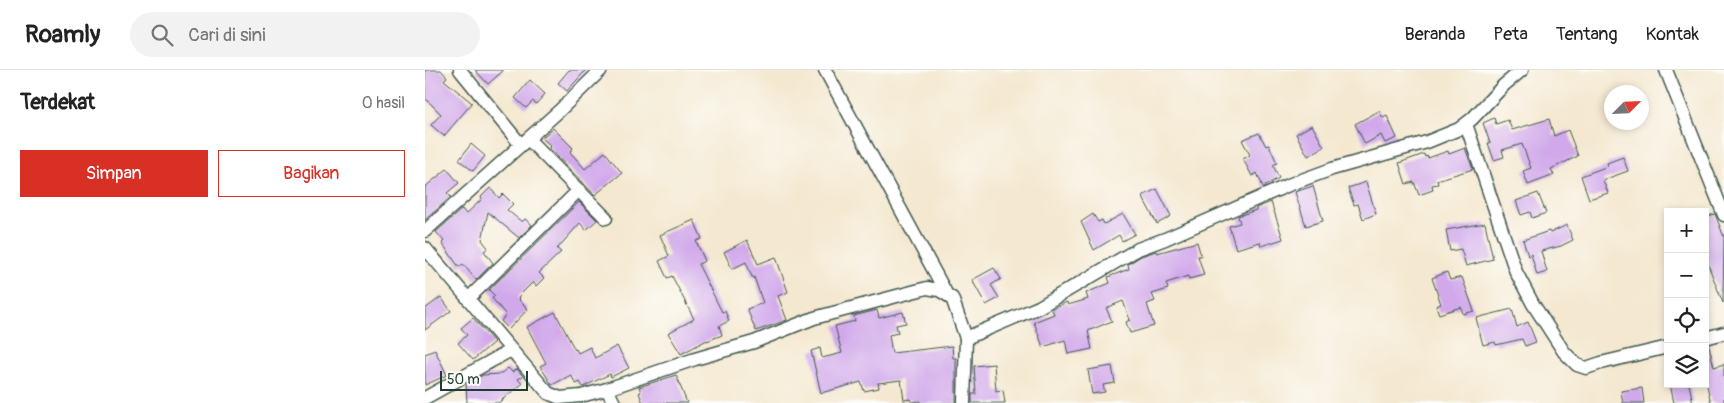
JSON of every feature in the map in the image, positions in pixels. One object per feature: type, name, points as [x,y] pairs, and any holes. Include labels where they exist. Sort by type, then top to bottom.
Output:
[{"type":"street","points":[[460,70],[525,142],[579,190],[606,218]]},
{"type":"street","points":[[425,231],[525,142],[601,70]]},
{"type":"street","points":[[825,70],[946,293],[952,298],[966,338],[964,403]]},
{"type":"street","points":[[966,338],[1039,307],[1138,249],[1291,184],[1332,169],[1427,142],[1459,129],[1522,70]]},
{"type":"street","points":[[1667,70],[1724,215]]},
{"type":"street","points":[[1466,124],[1516,272],[1533,304],[1564,352],[1577,365],[1586,368],[1664,348]]},
{"type":"street","points":[[468,299],[579,190]]},
{"type":"street","points":[[425,248],[548,393],[560,398],[581,396],[607,389],[695,359],[754,342],[814,318],[927,288],[946,293]]},
{"type":"street","points":[[1709,337],[1724,333]]},
{"type":"street","points":[[425,398],[511,350]]},
{"type":"street","points":[[607,389],[614,403]]},
{"type":"building","points":[[425,70],[441,70],[447,77],[444,80],[472,103],[444,136],[431,125],[441,114],[425,98]]},
{"type":"building","points":[[475,70],[504,70],[488,84]]},
{"type":"building","points":[[569,70],[586,70],[567,91],[558,83]]},
{"type":"building","points":[[530,80],[545,94],[536,104],[533,101],[526,108],[515,98]]},
{"type":"building","points":[[1379,111],[1383,118],[1387,116],[1397,138],[1385,143],[1381,135],[1365,144],[1355,124]]},
{"type":"building","points":[[1494,118],[1496,124],[1508,120],[1512,130],[1549,119],[1554,136],[1568,130],[1578,156],[1551,169],[1554,175],[1528,185],[1523,171],[1531,168],[1522,144],[1502,150],[1504,157],[1494,160],[1483,123]]},
{"type":"building","points":[[1312,125],[1324,147],[1308,156],[1296,134]]},
{"type":"building","points":[[553,128],[573,148],[570,152],[585,169],[605,152],[622,173],[595,195],[549,148],[551,146],[542,138]]},
{"type":"building","points":[[1259,133],[1266,146],[1269,145],[1277,163],[1273,165],[1279,178],[1263,187],[1257,173],[1252,176],[1243,159],[1250,155],[1242,140]]},
{"type":"building","points":[[471,144],[485,156],[473,171],[459,160]]},
{"type":"building","points":[[1465,148],[1473,169],[1437,180],[1438,184],[1432,185],[1433,190],[1419,195],[1414,182],[1406,184],[1399,163],[1424,154],[1428,158],[1448,151],[1449,154]]},
{"type":"building","points":[[1623,157],[1628,171],[1603,180],[1608,193],[1589,199],[1581,176],[1608,166],[1607,163]]},
{"type":"building","points":[[447,169],[459,183],[447,193],[451,197],[425,220],[425,187]]},
{"type":"building","points":[[1366,182],[1376,214],[1363,219],[1358,204],[1354,205],[1348,188]]},
{"type":"building","points":[[1313,186],[1323,221],[1306,226],[1295,192]]},
{"type":"building","points":[[490,188],[499,198],[503,194],[513,204],[507,210],[522,222],[525,219],[532,225],[519,238],[488,212],[482,240],[488,248],[484,251],[493,263],[476,280],[463,264],[459,267],[442,243],[444,241],[436,232],[462,209],[466,214],[482,199],[481,197]]},
{"type":"building","points":[[1157,189],[1171,216],[1157,224],[1142,196]]},
{"type":"building","points":[[1538,193],[1546,213],[1532,218],[1530,212],[1521,215],[1516,201]]},
{"type":"building","points":[[579,202],[597,220],[586,230],[580,223],[557,249],[561,252],[539,273],[544,278],[536,286],[533,282],[518,297],[528,309],[509,329],[501,321],[506,315],[492,298],[495,296],[489,290]]},
{"type":"building","points":[[1271,202],[1283,239],[1261,246],[1260,242],[1236,249],[1229,226],[1240,223],[1238,216],[1256,210],[1256,208]]},
{"type":"building","points":[[1093,214],[1098,222],[1102,220],[1104,224],[1123,214],[1135,234],[1122,241],[1119,235],[1094,250],[1081,222]]},
{"type":"building","points":[[1715,214],[1724,237],[1723,303],[1709,267],[1709,216]]},
{"type":"building","points":[[694,220],[702,239],[696,241],[705,261],[698,264],[722,312],[725,311],[729,321],[719,326],[722,335],[707,340],[681,354],[668,333],[694,319],[672,276],[667,278],[659,261],[669,256],[660,235]]},
{"type":"building","points":[[1485,223],[1493,259],[1466,266],[1461,249],[1450,251],[1446,230]]},
{"type":"building","points":[[1567,225],[1573,240],[1561,246],[1541,251],[1547,272],[1537,275],[1531,254],[1528,256],[1523,240],[1549,231],[1550,233]]},
{"type":"building","points":[[747,240],[758,264],[776,257],[788,292],[778,296],[787,320],[756,331],[747,309],[763,303],[754,277],[752,277],[746,262],[732,269],[724,252]]},
{"type":"building","points":[[1197,242],[1201,256],[1198,256],[1204,275],[1189,279],[1188,276],[1166,283],[1168,289],[1152,294],[1155,301],[1147,304],[1154,326],[1130,333],[1126,322],[1130,320],[1123,301],[1106,308],[1112,321],[1088,331],[1092,349],[1068,354],[1065,340],[1043,347],[1034,322],[1054,314],[1052,309],[1067,302],[1068,305],[1088,299],[1086,293],[1110,283],[1108,277],[1129,269],[1128,264],[1141,256]]},
{"type":"building","points":[[994,268],[1001,279],[991,285],[999,298],[986,305],[972,280]]},
{"type":"building","points":[[1447,272],[1450,280],[1462,277],[1474,311],[1463,314],[1461,307],[1439,314],[1436,306],[1441,304],[1432,278]]},
{"type":"building","points":[[441,297],[451,311],[425,330],[425,309]]},
{"type":"building","points":[[1512,309],[1517,327],[1528,322],[1536,342],[1525,346],[1522,339],[1496,345],[1495,342],[1483,345],[1476,318]]},
{"type":"building","points":[[877,310],[879,318],[903,312],[906,323],[896,325],[898,333],[889,335],[892,353],[952,346],[953,358],[956,358],[956,403],[921,403],[921,401],[912,402],[911,399],[904,400],[901,380],[878,383],[879,388],[864,391],[861,382],[821,393],[811,351],[820,348],[822,358],[842,353],[835,326],[855,321],[854,316]]},
{"type":"building","points":[[555,312],[578,353],[590,347],[595,358],[617,346],[629,368],[611,377],[610,374],[583,387],[580,382],[576,384],[571,375],[552,385],[540,366],[546,363],[527,327]]},
{"type":"building","points":[[473,318],[494,342],[473,360],[458,343],[467,335],[461,328]]},
{"type":"building","points":[[1709,346],[1714,367],[1724,364],[1724,403],[1711,403],[1708,388]]},
{"type":"building","points":[[435,350],[447,375],[425,385],[425,354]]},
{"type":"building","points":[[994,364],[996,391],[1003,390],[1005,403],[972,403],[972,394],[976,394],[974,366]]},
{"type":"building","points":[[1112,366],[1115,383],[1103,385],[1105,392],[1092,394],[1088,370]]},
{"type":"building","points":[[508,368],[512,372],[517,369],[523,376],[518,379],[522,384],[498,403],[467,403],[466,384],[483,375],[500,374]]},
{"type":"building","points":[[676,375],[687,403],[643,403],[639,387]]},
{"type":"building","points":[[1642,388],[1644,403],[1623,403],[1621,391]]},
{"type":"building","points":[[1671,388],[1690,388],[1693,403],[1674,403]]}]
